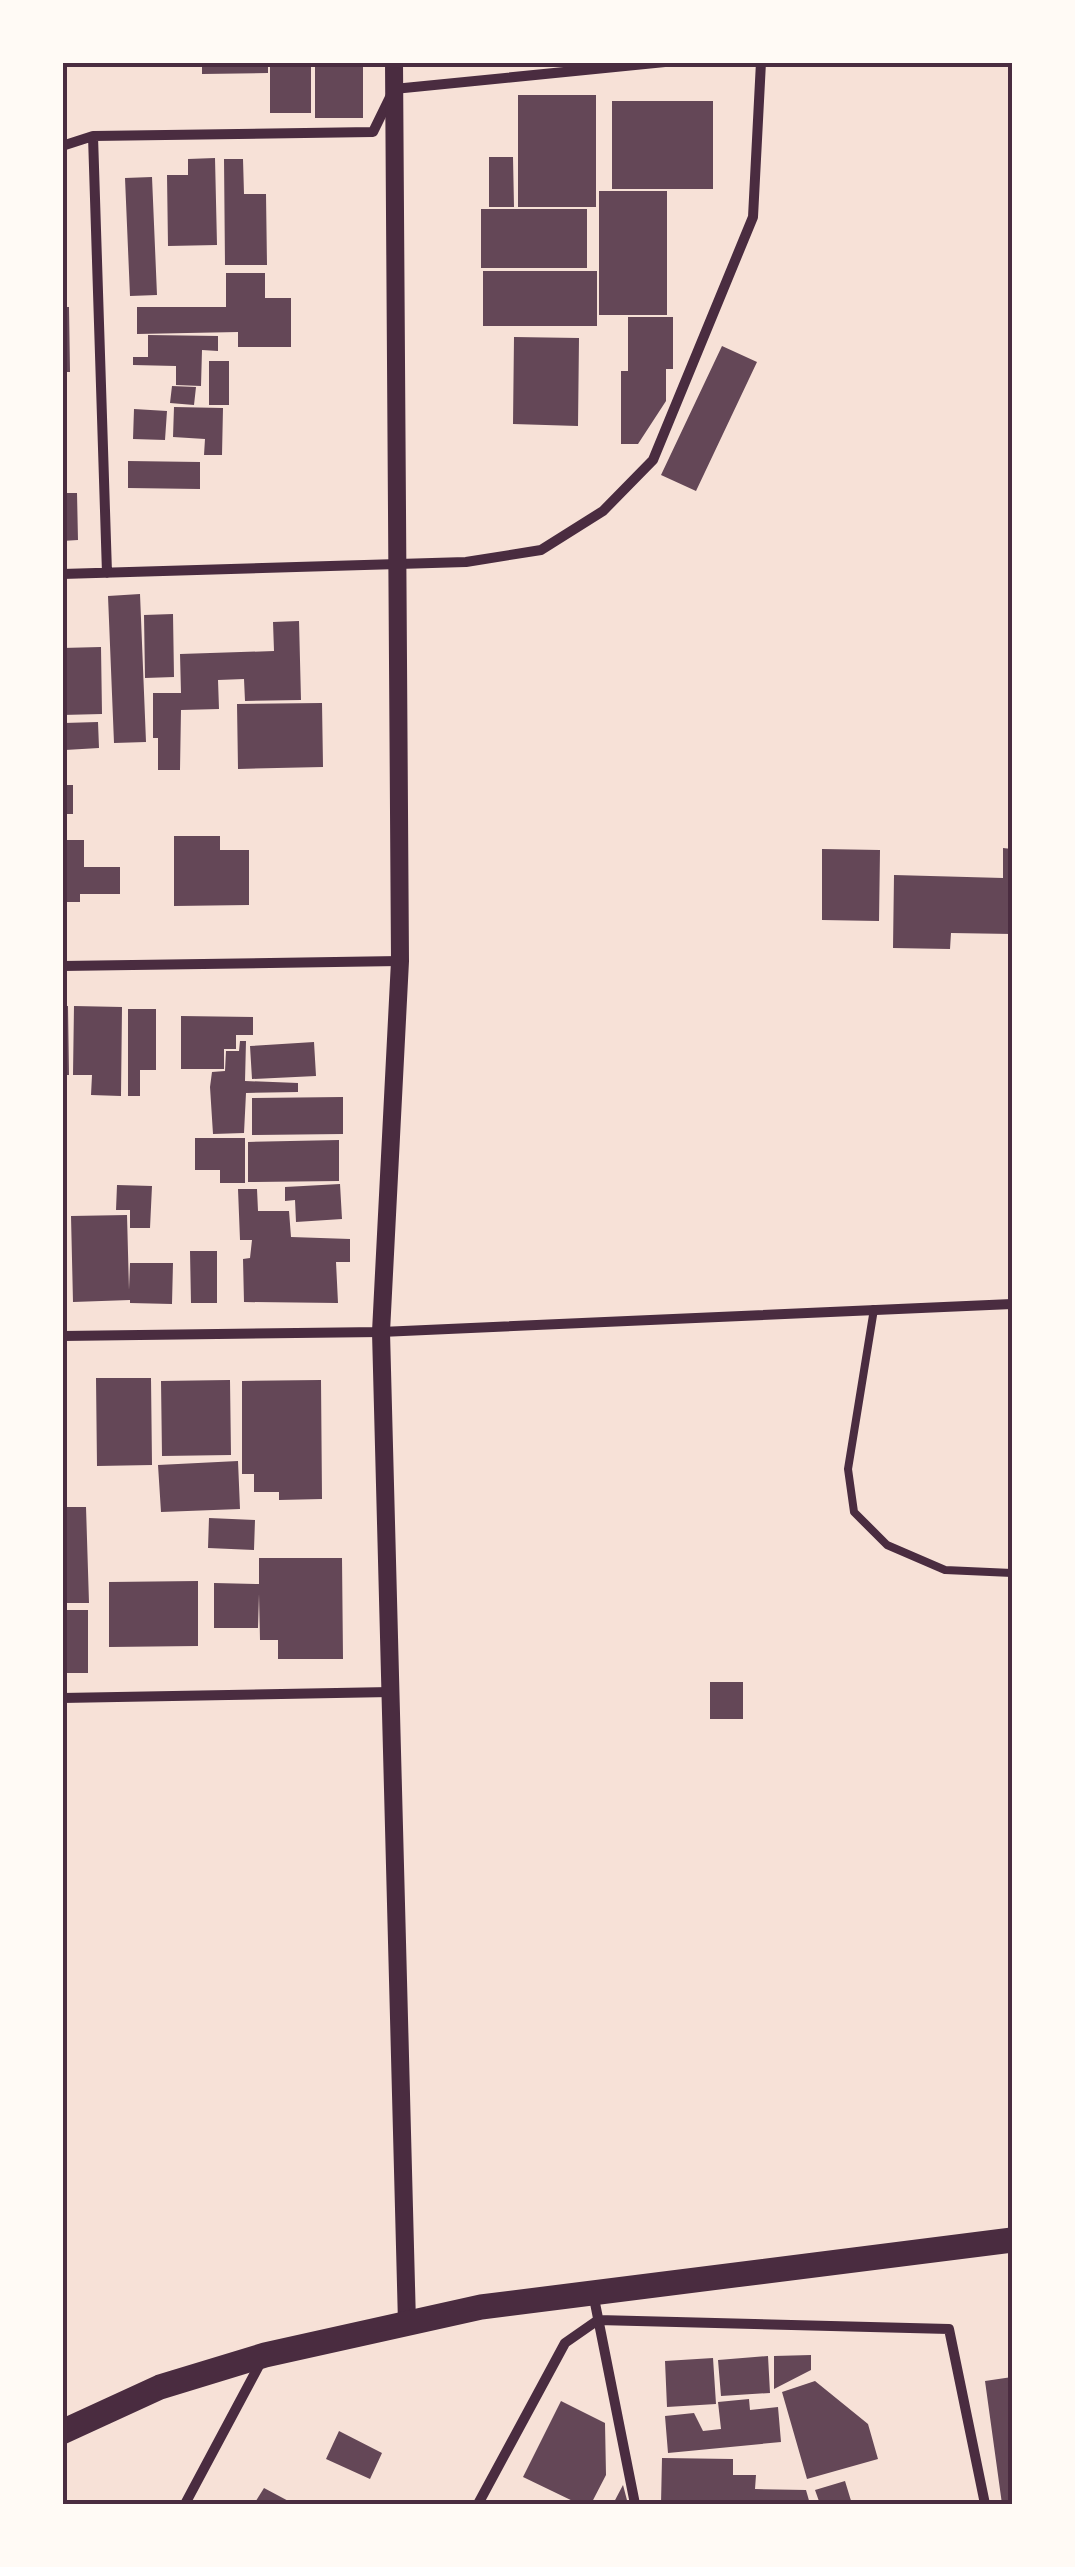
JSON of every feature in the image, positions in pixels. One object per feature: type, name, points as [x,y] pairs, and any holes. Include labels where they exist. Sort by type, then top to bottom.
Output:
[{"type":"main road","points":[[62,2432],[160,2388],[265,2355],[480,2307],[1012,2240]]},
{"type":"street","points":[[394,62],[400,961],[381,1332],[407,2323]]},
{"type":"street","points":[[394,89],[665,62]]},
{"type":"street","points":[[62,574],[466,562],[541,550],[604,511],[652,460],[752,216],[761,62]]},
{"type":"street","points":[[62,146],[93,136],[373,132],[394,89]]},
{"type":"street","points":[[93,136],[107,573]]},
{"type":"street","points":[[62,966],[400,961]]},
{"type":"street","points":[[62,1336],[381,1332],[1012,1304]]},
{"type":"street","points":[[62,1698],[391,1692]]},
{"type":"street","points":[[592,2292],[635,2504]]},
{"type":"street","points":[[478,2504],[564,2343],[598,2320],[948,2329],[985,2504]]},
{"type":"street","points":[[184,2504],[265,2355]]},
{"type":"lane","points":[[874,1310],[848,1470],[854,1512],[888,1545],[944,1570],[1012,1573]]},
{"type":"building","points":[[202,62],[268,62],[268,73],[202,74]]},
{"type":"building","points":[[270,62],[311,62],[311,113],[270,113]]},
{"type":"building","points":[[315,62],[363,62],[363,118],[315,118]]},
{"type":"building","points":[[518,95],[596,95],[596,207],[518,207]]},
{"type":"building","points":[[612,101],[713,101],[713,189],[612,189]]},
{"type":"building","points":[[489,157],[513,157],[514,207],[489,207]]},
{"type":"building","points":[[215,158],[217,245],[168,246],[167,175],[188,175],[188,159]]},
{"type":"building","points":[[224,159],[243,159],[244,194],[266,194],[267,265],[225,265]]},
{"type":"building","points":[[152,177],[157,295],[130,296],[125,178]]},
{"type":"building","points":[[599,191],[667,191],[667,315],[599,315]]},
{"type":"building","points":[[481,209],[587,209],[587,268],[481,268]]},
{"type":"building","points":[[483,271],[597,271],[597,326],[483,326]]},
{"type":"building","points":[[226,273],[265,273],[265,298],[291,298],[291,347],[238,347],[238,332],[137,334],[137,307],[226,307]]},
{"type":"building","points":[[62,307],[69,307],[70,372],[62,372]]},
{"type":"building","points":[[628,317],[673,317],[673,369],[666,369],[666,401],[638,444],[621,444],[621,371],[628,371]]},
{"type":"building","points":[[148,335],[218,336],[218,351],[202,350],[201,386],[176,385],[176,366],[133,365],[133,357],[148,357]]},
{"type":"building","points":[[514,337],[579,338],[578,426],[513,424]]},
{"type":"building","points":[[722,346],[757,362],[696,491],[661,475]]},
{"type":"building","points":[[209,361],[229,361],[229,405],[209,405]]},
{"type":"building","points":[[172,386],[196,387],[194,405],[170,403]]},
{"type":"building","points":[[174,407],[223,408],[222,455],[204,455],[205,439],[173,437]]},
{"type":"building","points":[[134,409],[167,411],[165,440],[133,439]]},
{"type":"building","points":[[128,461],[200,462],[200,489],[128,488]]},
{"type":"building","points":[[62,493],[77,493],[78,540],[62,541]]},
{"type":"building","points":[[140,594],[146,742],[114,743],[108,596]]},
{"type":"building","points":[[173,614],[174,677],[145,678],[144,615]]},
{"type":"building","points":[[299,621],[301,700],[245,701],[244,679],[218,680],[219,709],[181,710],[180,770],[158,770],[153,693],[181,693],[180,654],[274,651],[273,622]]},
{"type":"building","points":[[101,647],[102,714],[62,715],[62,648]]},
{"type":"building","points":[[322,703],[323,767],[238,769],[237,704]]},
{"type":"building","points":[[98,722],[99,748],[65,750],[64,723]]},
{"type":"building","points":[[62,785],[73,785],[73,814],[62,814]]},
{"type":"building","points":[[174,836],[220,836],[220,850],[249,850],[249,905],[174,906]]},
{"type":"building","points":[[62,840],[84,840],[84,867],[120,867],[120,894],[80,894],[80,902],[62,902]]},
{"type":"building","points":[[1003,848],[1012,849],[1012,934],[951,933],[950,949],[893,948],[894,875],[1003,878]]},
{"type":"building","points":[[822,849],[880,850],[879,921],[822,920]]},
{"type":"building","points":[[62,1006],[68,1006],[69,1075],[62,1075]]},
{"type":"building","points":[[74,1006],[122,1007],[121,1096],[91,1095],[92,1075],[73,1075]]},
{"type":"building","points":[[128,1009],[156,1009],[156,1070],[140,1070],[140,1096],[128,1096]]},
{"type":"building","points":[[181,1016],[253,1017],[253,1035],[236,1035],[236,1049],[224,1049],[224,1069],[181,1069]]},
{"type":"building","points":[[240,1041],[246,1041],[245,1081],[298,1083],[298,1092],[246,1093],[244,1133],[213,1134],[212,1072],[225,1071],[226,1051],[239,1051]]},
{"type":"building","points":[[314,1042],[316,1076],[252,1079],[250,1046]]},
{"type":"building","points":[[343,1097],[343,1134],[252,1135],[252,1098]]},
{"type":"building","points":[[195,1138],[245,1138],[245,1183],[220,1183],[220,1170],[195,1170]]},
{"type":"building","points":[[339,1140],[339,1181],[248,1182],[248,1142]]},
{"type":"building","points":[[340,1184],[342,1219],[296,1222],[295,1200],[285,1201],[285,1187]]},
{"type":"building","points":[[117,1185],[152,1186],[150,1228],[130,1228],[130,1210],[116,1210]]},
{"type":"building","points":[[238,1189],[257,1189],[258,1211],[289,1211],[291,1237],[350,1239],[350,1262],[336,1262],[338,1303],[244,1302],[243,1259],[250,1258],[252,1240],[240,1240]]},
{"type":"building","points":[[127,1215],[129,1290],[130,1263],[173,1263],[172,1304],[130,1300],[73,1302],[71,1216]]},
{"type":"building","points":[[190,1251],[217,1251],[217,1303],[191,1303]]},
{"type":"building","points":[[96,1378],[151,1378],[152,1465],[97,1466]]},
{"type":"building","points":[[230,1380],[231,1455],[162,1456],[161,1381]]},
{"type":"building","points":[[321,1380],[322,1499],[279,1500],[279,1492],[254,1492],[254,1474],[242,1474],[242,1381]]},
{"type":"building","points":[[238,1461],[240,1509],[161,1512],[158,1465]]},
{"type":"building","points":[[62,1507],[86,1507],[89,1603],[62,1603]]},
{"type":"building","points":[[209,1518],[255,1520],[254,1550],[208,1548]]},
{"type":"building","points":[[259,1558],[342,1558],[343,1659],[278,1659],[278,1640],[260,1640],[259,1594],[258,1628],[214,1628],[214,1583],[259,1584]]},
{"type":"building","points":[[198,1581],[198,1646],[109,1647],[109,1582]]},
{"type":"building","points":[[62,1610],[88,1610],[88,1673],[62,1673]]},
{"type":"building","points":[[710,1682],[743,1682],[743,1719],[710,1719]]},
{"type":"building","points":[[811,2355],[811,2370],[774,2389],[774,2356]]},
{"type":"building","points":[[768,2356],[770,2393],[721,2396],[718,2360]]},
{"type":"building","points":[[713,2358],[716,2404],[667,2407],[665,2361]]},
{"type":"building","points":[[1012,2377],[1012,2504],[1002,2504],[985,2381]]},
{"type":"building","points":[[815,2381],[868,2424],[878,2459],[807,2479],[782,2392]]},
{"type":"building","points":[[749,2399],[750,2410],[778,2407],[781,2442],[668,2453],[665,2416],[694,2413],[703,2431],[721,2429],[718,2402]]},
{"type":"building","points":[[561,2401],[605,2423],[606,2475],[591,2504],[579,2504],[523,2477]]},
{"type":"building","points":[[339,2431],[382,2453],[370,2479],[326,2459]]},
{"type":"building","points":[[662,2458],[733,2459],[733,2475],[756,2475],[755,2489],[806,2490],[810,2504],[661,2504]]},
{"type":"building","points":[[845,2481],[852,2504],[820,2504],[815,2490]]},
{"type":"building","points":[[623,2485],[628,2504],[613,2504]]},
{"type":"building","points":[[264,2488],[294,2504],[254,2504]]}]
